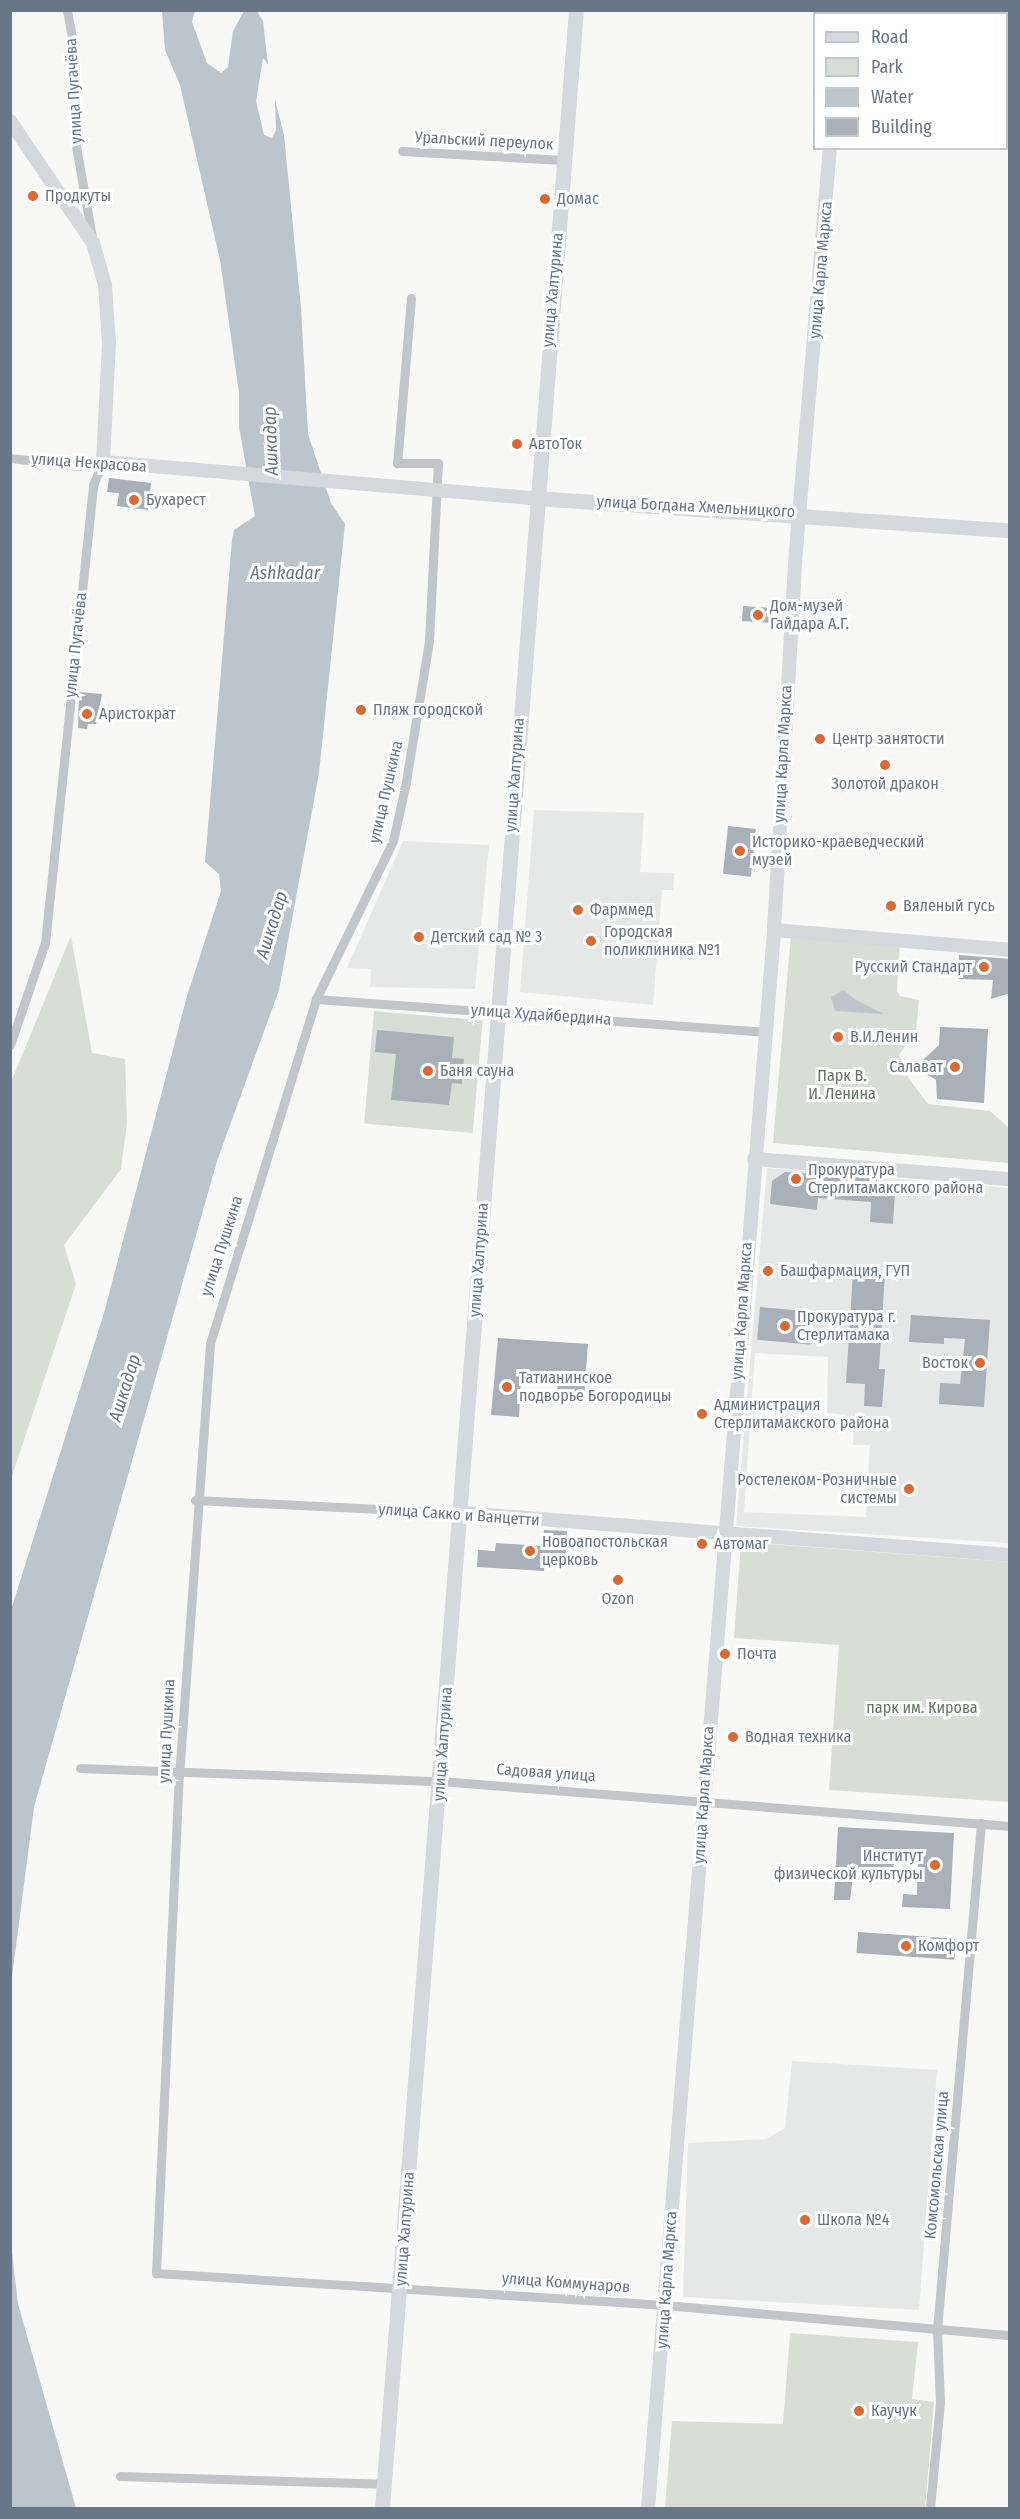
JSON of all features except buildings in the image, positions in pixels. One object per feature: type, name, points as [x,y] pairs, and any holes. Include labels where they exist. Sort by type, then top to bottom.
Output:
[{"type":"main road","name":"улица Халтурина","points":[[382,2508],[461,1513],[535,498],[576,10]]},
{"type":"main road","name":"улица Богдана Хмельницкого","points":[[535,498],[798,513],[1010,530]]},
{"type":"street","name":"улица Пугачёва","points":[[10,1045],[45,943],[93,485],[103,462],[108,312],[73,129],[75,55],[67,10]]},
{"type":"street","points":[[905,10],[950,12]]},
{"type":"street","name":"улица Пугачёва","points":[[10,121],[93,243]]},
{"type":"street","name":"улица Карла Маркса","points":[[648,2508],[774,930],[798,513],[830,150]]},
{"type":"street","name":"Уральский переулок","points":[[402,151],[564,160]]},
{"type":"street","name":"улица Пушкина","points":[[156,2273],[179,1772],[195,1500],[210,1344],[219,1304],[316,999],[393,842],[429,641],[438,464],[397,463],[411,297]]},
{"type":"street","name":"улица Некрасова","points":[[10,458],[81,466],[103,462],[382,486]]},
{"type":"street","name":"улица Богдана Хмельницкого","points":[[382,486],[535,498]]},
{"type":"street","points":[[774,930],[1010,950]]},
{"type":"street","name":"улица Худайбердина","points":[[316,999],[765,1032]]},
{"type":"street","points":[[754,1159],[1010,1179]]},
{"type":"street","name":"улица Сакко и Ванцетти","points":[[195,1500],[461,1513],[724,1535],[1010,1555]]},
{"type":"street","name":"Садовая улица","points":[[80,1768],[439,1781],[703,1799],[1010,1826]]},
{"type":"street","name":"Комсомольская улица","points":[[930,2508],[940,2402],[937,2330],[981,1823]]},
{"type":"street","name":"улица Коммунаров","points":[[156,2273],[400,2286],[665,2305],[1010,2335]]},
{"type":"street","points":[[120,2476],[384,2484]]},
{"type":"shaded area","name":"Городская поликлиника №1","points":[[534,810],[644,813],[640,872],[674,873],[673,890],[662,890],[653,1005],[520,992]]},
{"type":"shaded area","name":"Детский сад № 3","points":[[403,841],[489,845],[475,989],[370,987],[371,969],[347,968]]},
{"type":"shaded area","points":[[767,1168],[1009,1188],[1009,1543],[736,1526]],"holes":[[[755,1353],[828,1357],[827,1413],[846,1415],[854,1426],[853,1445],[870,1445],[866,1517],[744,1512]]]},
{"type":"shaded area","name":"Школа №4","points":[[792,2061],[937,2070],[919,2310],[683,2297],[688,2143],[766,2139],[785,2128]]},
{"type":"green space","name":"Парк В. И. Ленина","points":[[791,934],[900,942],[897,991],[900,996],[919,1000],[916,1030],[899,1055],[909,1079],[928,1104],[990,1111],[1009,1128],[1009,1163],[773,1143]]},
{"type":"green space","points":[[71,936],[92,1053],[125,1059],[127,1123],[121,1169],[64,1245],[76,1284],[11,1479],[11,1082]]},
{"type":"green space","points":[[374,1011],[483,1020],[473,1133],[364,1124]]},
{"type":"green space","name":"парк им. Кирова","points":[[741,1542],[1009,1562],[1009,1802],[829,1790],[839,1645],[734,1638]]},
{"type":"green space","name":"Каучук","points":[[790,2333],[918,2342],[912,2399],[934,2402],[925,2508],[665,2508],[672,2421],[783,2424]]},
{"type":"water","name":"Ashkadar","points":[[162,11],[195,11],[192,22],[207,63],[221,73],[228,67],[233,31],[244,11],[257,11],[263,21],[268,64],[263,58],[256,101],[264,135],[272,138],[276,130],[275,100],[284,135],[301,308],[308,434],[331,503],[345,524],[319,773],[279,990],[217,1161],[34,1807],[11,1985],[11,1610],[104,1313],[187,996],[221,891],[219,874],[205,862],[232,540],[234,530],[255,516],[239,427],[239,393],[220,260],[180,85],[165,50]]},
{"type":"water","name":"Салават","points":[[844,990],[856,1000],[884,1014],[835,1011],[831,997]]},
{"type":"water","points":[[11,2243],[18,2304],[76,2508],[11,2508]]},
{"type":"place","name":"Продкуты","points":[[33,196]]},
{"type":"place","name":"Домас","points":[[545,199]]},
{"type":"place","name":"АвтоТок","points":[[517,444]]},
{"type":"place","name":"Бухарест","points":[[134,500]]},
{"type":"place","name":"Дом-музей Гайдара А.Г.","points":[[758,615]]},
{"type":"place","name":"Пляж городской","points":[[361,710]]},
{"type":"place","name":"Аристократ","points":[[87,714]]},
{"type":"place","name":"Центр занятости","points":[[820,739]]},
{"type":"place","name":"Золотой дракон","points":[[885,765]]},
{"type":"place","name":"Историко-краеведческий музей","points":[[740,851]]},
{"type":"place","name":"Вяленый гусь","points":[[891,906]]},
{"type":"place","name":"Фарммед","points":[[578,910]]},
{"type":"place","name":"Детский сад № 3","points":[[419,937]]},
{"type":"place","name":"Городская поликлиника №1","points":[[591,941]]},
{"type":"place","name":"Русский Стандарт","points":[[984,967]]},
{"type":"place","name":"В.И.Ленин","points":[[838,1037]]},
{"type":"place","name":"Салават","points":[[955,1067]]},
{"type":"place","name":"Баня сауна","points":[[428,1071]]},
{"type":"place","name":"Прокуратура Стерлитамакского района","points":[[796,1179]]},
{"type":"place","name":"Башфармация, ГУП","points":[[768,1271]]},
{"type":"place","name":"Прокуратура г. Стерлитамака","points":[[785,1326]]},
{"type":"place","name":"Восток","points":[[980,1363]]},
{"type":"place","name":"Татианинское подворье Богородицы","points":[[507,1387]]},
{"type":"place","name":"Администрация Стерлитамакского района","points":[[702,1414]]},
{"type":"place","name":"Ростелеком-Розничные системы","points":[[909,1489]]},
{"type":"place","name":"Автомаг","points":[[702,1544]]},
{"type":"place","name":"Новоапостольская церковь","points":[[530,1551]]},
{"type":"place","name":"Ozon","points":[[618,1580]]},
{"type":"place","name":"Почта","points":[[725,1654]]},
{"type":"place","name":"Водная техника","points":[[733,1737]]},
{"type":"place","name":"Институт физической культуры","points":[[935,1865]]},
{"type":"place","name":"Комфорт","points":[[906,1946]]},
{"type":"place","name":"Школа №4","points":[[805,2220]]},
{"type":"place","name":"Каучук","points":[[859,2411]]},
{"type":"water label","name":"Ашкадар","points":[[271,441]]},
{"type":"water label","name":"Ашкадар","points":[[272,925]]},
{"type":"water label","name":"Ашкадар","points":[[125,1388]]}]
